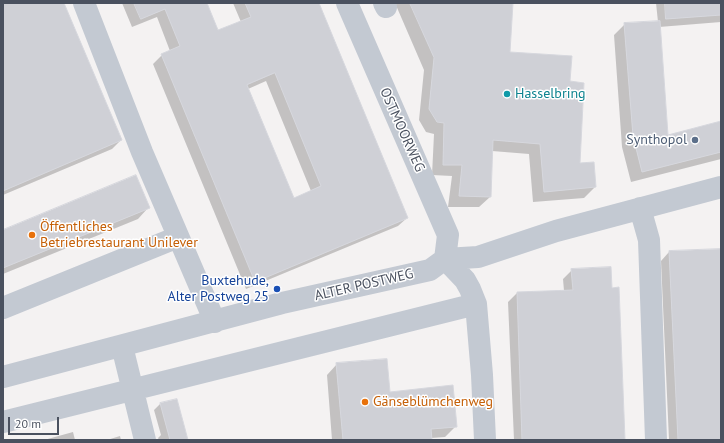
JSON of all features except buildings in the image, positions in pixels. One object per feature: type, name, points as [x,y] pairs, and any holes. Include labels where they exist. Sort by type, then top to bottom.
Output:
[{"type":"street","points":[[84,3],[142,152],[215,322]]},
{"type":"street","name":"OSTMOORWEG","points":[[346,3],[448,235],[445,259]]},
{"type":"street","points":[[445,259],[478,257],[556,231],[721,188]]},
{"type":"street","points":[[640,208],[650,240],[656,440]]},
{"type":"street","points":[[3,308],[178,237]]},
{"type":"street","points":[[445,259],[465,280],[476,304],[482,375],[485,440]]},
{"type":"street","name":"ALTER POSTWEG","points":[[3,378],[282,304],[430,270],[445,259]]},
{"type":"street","points":[[3,422],[476,304]]},
{"type":"street","points":[[122,346],[131,390],[145,440]]},
{"type":"place","name":"Hasselbring","points":[[507,94]]},
{"type":"place","name":"Synthopol","points":[[695,140]]},
{"type":"place","name":"Öffentliches Betriebrestaurant Unilever","points":[[32,235]]},
{"type":"place","name":"Buxtehude, Alter Postweg 25","points":[[277,289]]},
{"type":"place","name":"Gänseblümchenweg","points":[[365,402]]}]
